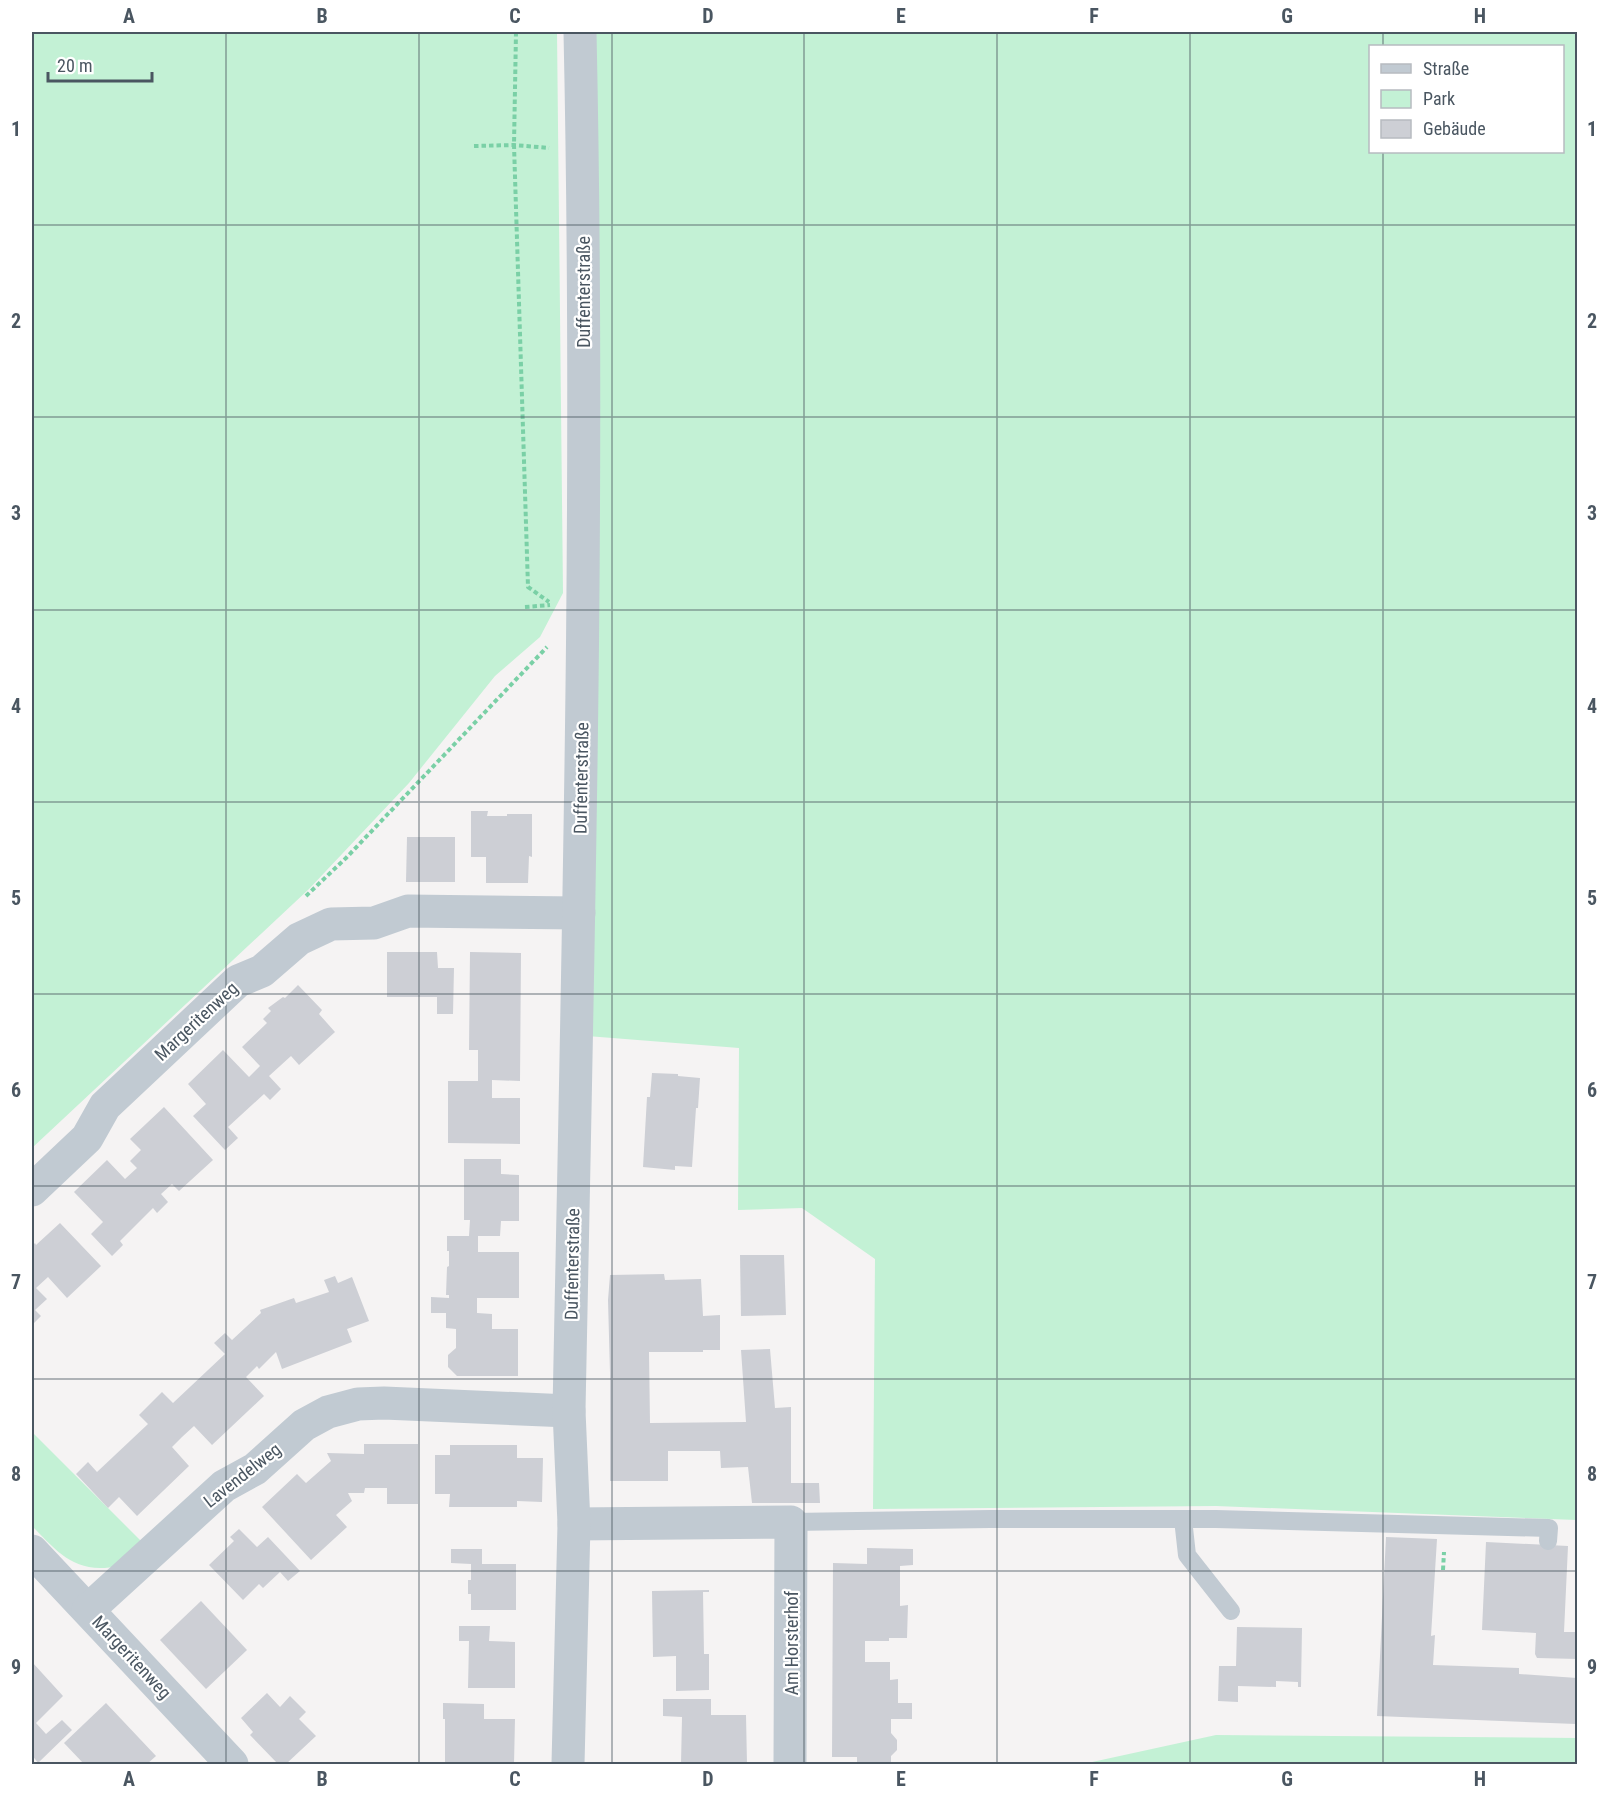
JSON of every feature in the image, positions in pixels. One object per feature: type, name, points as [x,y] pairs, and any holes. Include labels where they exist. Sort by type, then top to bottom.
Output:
[{"type":"street","name":"Duffenterstraße","points":[[568,1764],[574,1524],[569,1411],[585,593],[583,150],[580,32]]},
{"type":"street","name":"Margeritenweg","points":[[32,1190],[87,1138],[105,1106],[230,988],[238,981],[262,971],[299,939],[331,924],[375,923],[408,911],[579,913]]},
{"type":"street","name":"Lavendelweg","points":[[88,1610],[224,1486],[255,1469],[304,1425],[328,1412],[358,1404],[384,1403],[569,1411]]},
{"type":"street","points":[[574,1524],[791,1522]]},
{"type":"street","name":"Am Horsterhof","points":[[790,1764],[791,1522]]},
{"type":"street","name":"Margeritenweg","points":[[32,1551],[232,1764]]},
{"type":"lane","points":[[791,1522],[1183,1519],[1549,1528],[1548,1541]]},
{"type":"lane","points":[[1183,1519],[1187,1555],[1231,1611]]},
{"type":"path","points":[[516,32],[514,146],[528,587],[553,605]]},
{"type":"path","points":[[474,146],[583,150]]},
{"type":"path","points":[[302,900],[346,858],[553,641]]},
{"type":"green space","points":[[32,32],[557,32],[563,593],[540,637],[495,676],[409,783],[309,889],[32,1148]]},
{"type":"green space","points":[[589,32],[1577,32],[1577,1520],[1216,1506],[873,1509],[875,1259],[802,1208],[738,1210],[739,1048],[587,1036]]},
{"type":"green space","points":[[32,1432],[143,1543],[128,1557],[114,1566],[105,1568],[79,1564],[62,1554],[32,1526]]},
{"type":"green space","points":[[1216,1735],[1577,1738],[1577,1764],[1083,1764]]},
{"type":"building","points":[[471,811],[488,811],[487,816],[532,814],[532,857],[529,856],[528,883],[486,883],[486,857],[471,857]]},
{"type":"building","points":[[407,837],[455,837],[455,882],[406,882]]},
{"type":"building","points":[[387,952],[437,952],[438,968],[454,968],[453,1014],[437,1014],[437,997],[387,997]]},
{"type":"building","points":[[470,952],[521,953],[520,1081],[492,1080],[492,1098],[520,1098],[520,1144],[448,1143],[448,1081],[478,1081],[478,1050],[469,1050]]},
{"type":"building","points":[[298,985],[322,1010],[319,1014],[335,1032],[299,1065],[291,1056],[269,1076],[281,1089],[270,1100],[264,1094],[228,1127],[238,1138],[225,1150],[193,1116],[206,1104],[188,1084],[223,1050],[249,1077],[260,1066],[242,1047],[267,1023],[263,1019],[271,1011],[268,1008],[283,997],[285,998]]},
{"type":"building","points":[[652,1073],[700,1078],[692,1167],[675,1166],[675,1170],[643,1167],[647,1097],[650,1097]]},
{"type":"building","points":[[164,1107],[213,1160],[179,1191],[172,1184],[161,1194],[168,1202],[157,1213],[153,1208],[120,1241],[123,1245],[112,1256],[91,1234],[103,1222],[74,1192],[107,1160],[125,1179],[137,1168],[130,1161],[141,1150],[130,1139]]},
{"type":"building","points":[[464,1159],[501,1159],[501,1174],[519,1175],[519,1221],[501,1221],[500,1236],[478,1236],[478,1252],[519,1252],[519,1298],[477,1298],[477,1313],[492,1314],[492,1329],[518,1329],[518,1376],[457,1376],[448,1367],[448,1355],[456,1348],[456,1329],[446,1328],[446,1313],[431,1313],[431,1297],[449,1298],[449,1295],[446,1295],[447,1267],[449,1266],[447,1236],[469,1236],[470,1220],[464,1220]]},
{"type":"building","points":[[60,1223],[101,1266],[67,1298],[48,1277],[36,1288],[47,1299],[35,1310],[41,1316],[32,1325],[32,1246]]},
{"type":"building","points":[[740,1255],[784,1255],[786,1315],[741,1316]]},
{"type":"building","points":[[664,1274],[665,1280],[701,1279],[703,1316],[720,1315],[720,1350],[649,1352],[650,1423],[746,1422],[741,1350],[770,1349],[775,1408],[791,1407],[791,1483],[819,1483],[820,1503],[752,1503],[748,1467],[721,1468],[720,1451],[668,1451],[668,1481],[610,1481],[608,1300],[610,1275]]},
{"type":"building","points":[[335,1276],[338,1283],[352,1277],[369,1321],[347,1329],[352,1342],[282,1369],[276,1352],[259,1369],[257,1366],[246,1377],[264,1396],[212,1445],[194,1426],[182,1437],[172,1447],[189,1466],[137,1516],[119,1497],[108,1508],[76,1474],[88,1462],[97,1472],[148,1424],[139,1415],[162,1392],[173,1403],[225,1354],[214,1343],[225,1333],[232,1340],[261,1313],[260,1310],[294,1298],[296,1303],[329,1292],[324,1280]]},
{"type":"building","points":[[364,1444],[418,1444],[418,1504],[387,1504],[387,1488],[365,1488],[364,1493],[348,1493],[352,1501],[336,1515],[347,1527],[311,1560],[262,1507],[297,1474],[306,1483],[331,1461],[327,1453],[364,1454]]},
{"type":"building","points":[[450,1445],[517,1445],[517,1458],[543,1458],[542,1502],[517,1501],[517,1507],[449,1507],[450,1494],[435,1494],[435,1455],[450,1455]]},
{"type":"building","points":[[239,1529],[257,1547],[268,1537],[300,1571],[288,1581],[280,1572],[263,1588],[259,1584],[243,1600],[209,1565],[234,1541],[230,1537]]},
{"type":"building","points":[[1386,1537],[1437,1539],[1431,1636],[1435,1635],[1433,1665],[1519,1668],[1519,1674],[1577,1678],[1576,1724],[1377,1716]]},
{"type":"building","points":[[1486,1542],[1568,1546],[1564,1632],[1578,1632],[1578,1659],[1537,1658],[1535,1654],[1536,1633],[1482,1630]]},
{"type":"building","points":[[867,1548],[913,1549],[913,1565],[900,1566],[900,1606],[908,1605],[907,1638],[865,1641],[865,1662],[890,1662],[890,1680],[898,1679],[898,1703],[912,1703],[912,1719],[891,1719],[891,1733],[897,1740],[897,1750],[891,1756],[891,1764],[857,1764],[857,1757],[832,1757],[833,1563],[867,1564]]},
{"type":"building","points":[[451,1549],[482,1549],[482,1564],[516,1564],[516,1610],[471,1610],[468,1580],[471,1580],[471,1564],[451,1563]]},
{"type":"building","points":[[709,1590],[709,1592],[703,1592],[704,1654],[709,1654],[709,1690],[676,1691],[676,1656],[653,1657],[652,1591]]},
{"type":"building","points":[[201,1601],[247,1650],[206,1689],[160,1640]]},
{"type":"building","points":[[459,1626],[490,1626],[489,1641],[515,1642],[515,1688],[468,1688],[469,1641],[459,1641]]},
{"type":"building","points":[[1237,1627],[1302,1628],[1301,1687],[1298,1687],[1298,1682],[1276,1681],[1276,1687],[1238,1686],[1238,1702],[1218,1701],[1219,1666],[1236,1666]]},
{"type":"building","points":[[32,1662],[63,1696],[36,1723],[46,1734],[62,1720],[72,1730],[38,1763],[32,1755]]},
{"type":"building","points":[[267,1693],[280,1707],[290,1696],[306,1712],[299,1719],[316,1736],[286,1764],[278,1764],[250,1735],[253,1732],[241,1718]]},
{"type":"building","points":[[663,1699],[711,1699],[711,1715],[746,1715],[747,1764],[681,1764],[682,1717],[663,1716]]},
{"type":"building","points":[[106,1703],[156,1756],[147,1764],[84,1764],[64,1743]]},
{"type":"building","points":[[443,1703],[484,1704],[484,1719],[515,1719],[514,1764],[445,1764]]}]
